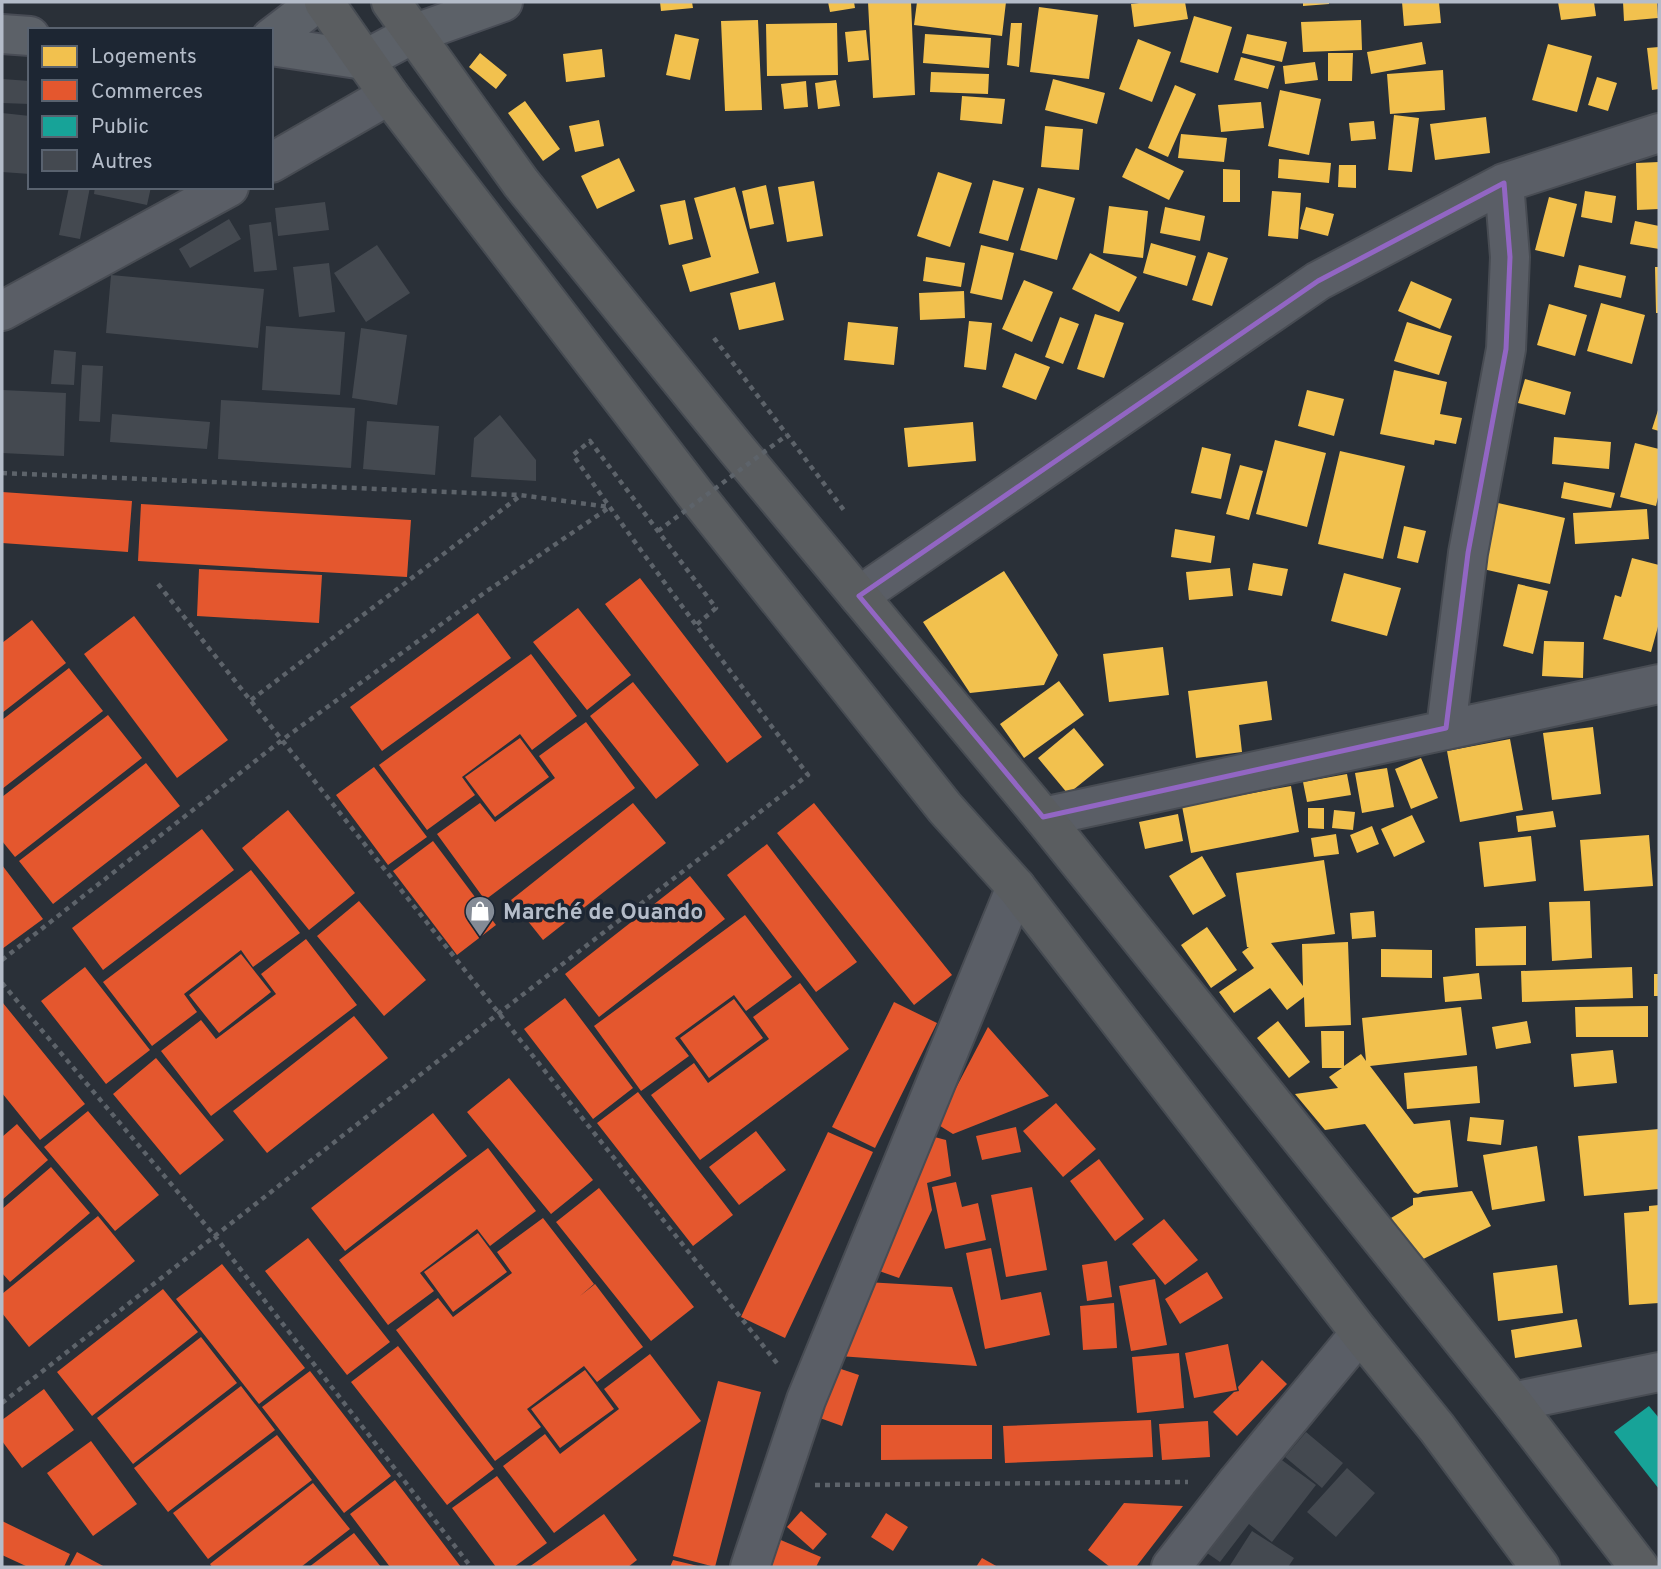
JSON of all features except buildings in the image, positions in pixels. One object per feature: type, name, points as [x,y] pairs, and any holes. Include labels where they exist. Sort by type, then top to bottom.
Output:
[{"type":"highway","points":[[324,2],[389,95],[695,495],[945,808],[1016,887],[1360,1333],[1437,1428],[1540,1567]]},
{"type":"highway","points":[[391,2],[521,183],[1043,817],[1512,1402],[1639,1567]]},
{"type":"main road","points":[[273,36],[318,2]]},
{"type":"main road","points":[[273,46],[364,60],[412,34],[503,2]]},
{"type":"main road","points":[[2,34],[28,36]]},
{"type":"street","points":[[273,162],[389,95]]},
{"type":"street","points":[[859,596],[1318,281],[1504,183],[1659,133]]},
{"type":"street","points":[[1446,728],[1468,553],[1506,349],[1510,257],[1504,183]]},
{"type":"street","points":[[2,311],[225,189]]},
{"type":"street","points":[[1043,817],[1659,684]]},
{"type":"street","points":[[750,1567],[806,1400],[1016,887]]},
{"type":"street","points":[[1171,1567],[1360,1333]]},
{"type":"street","points":[[1512,1402],[1659,1372]]},
{"type":"path","points":[[714,338],[846,513]]},
{"type":"path","points":[[658,531],[788,435]]},
{"type":"path","points":[[2,1403],[214,1235],[808,775],[696,625],[573,455],[590,441],[716,608],[696,625]]},
{"type":"path","points":[[2,472],[520,495],[610,507]]},
{"type":"path","points":[[251,701],[520,495]]},
{"type":"path","points":[[2,960],[282,740],[487,591],[610,507]]},
{"type":"path","points":[[159,584],[806,1400]]},
{"type":"path","points":[[2,983],[214,1235],[471,1567]]},
{"type":"path","points":[[778,1485],[1238,1481]]},
{"type":"highlighted area","points":[[1504,183],[1510,257],[1506,349],[1468,553],[1446,728],[1043,817],[859,596],[1318,281]]},
{"type":"place","name":"Marché de Ouando","points":[[480,938]]}]
